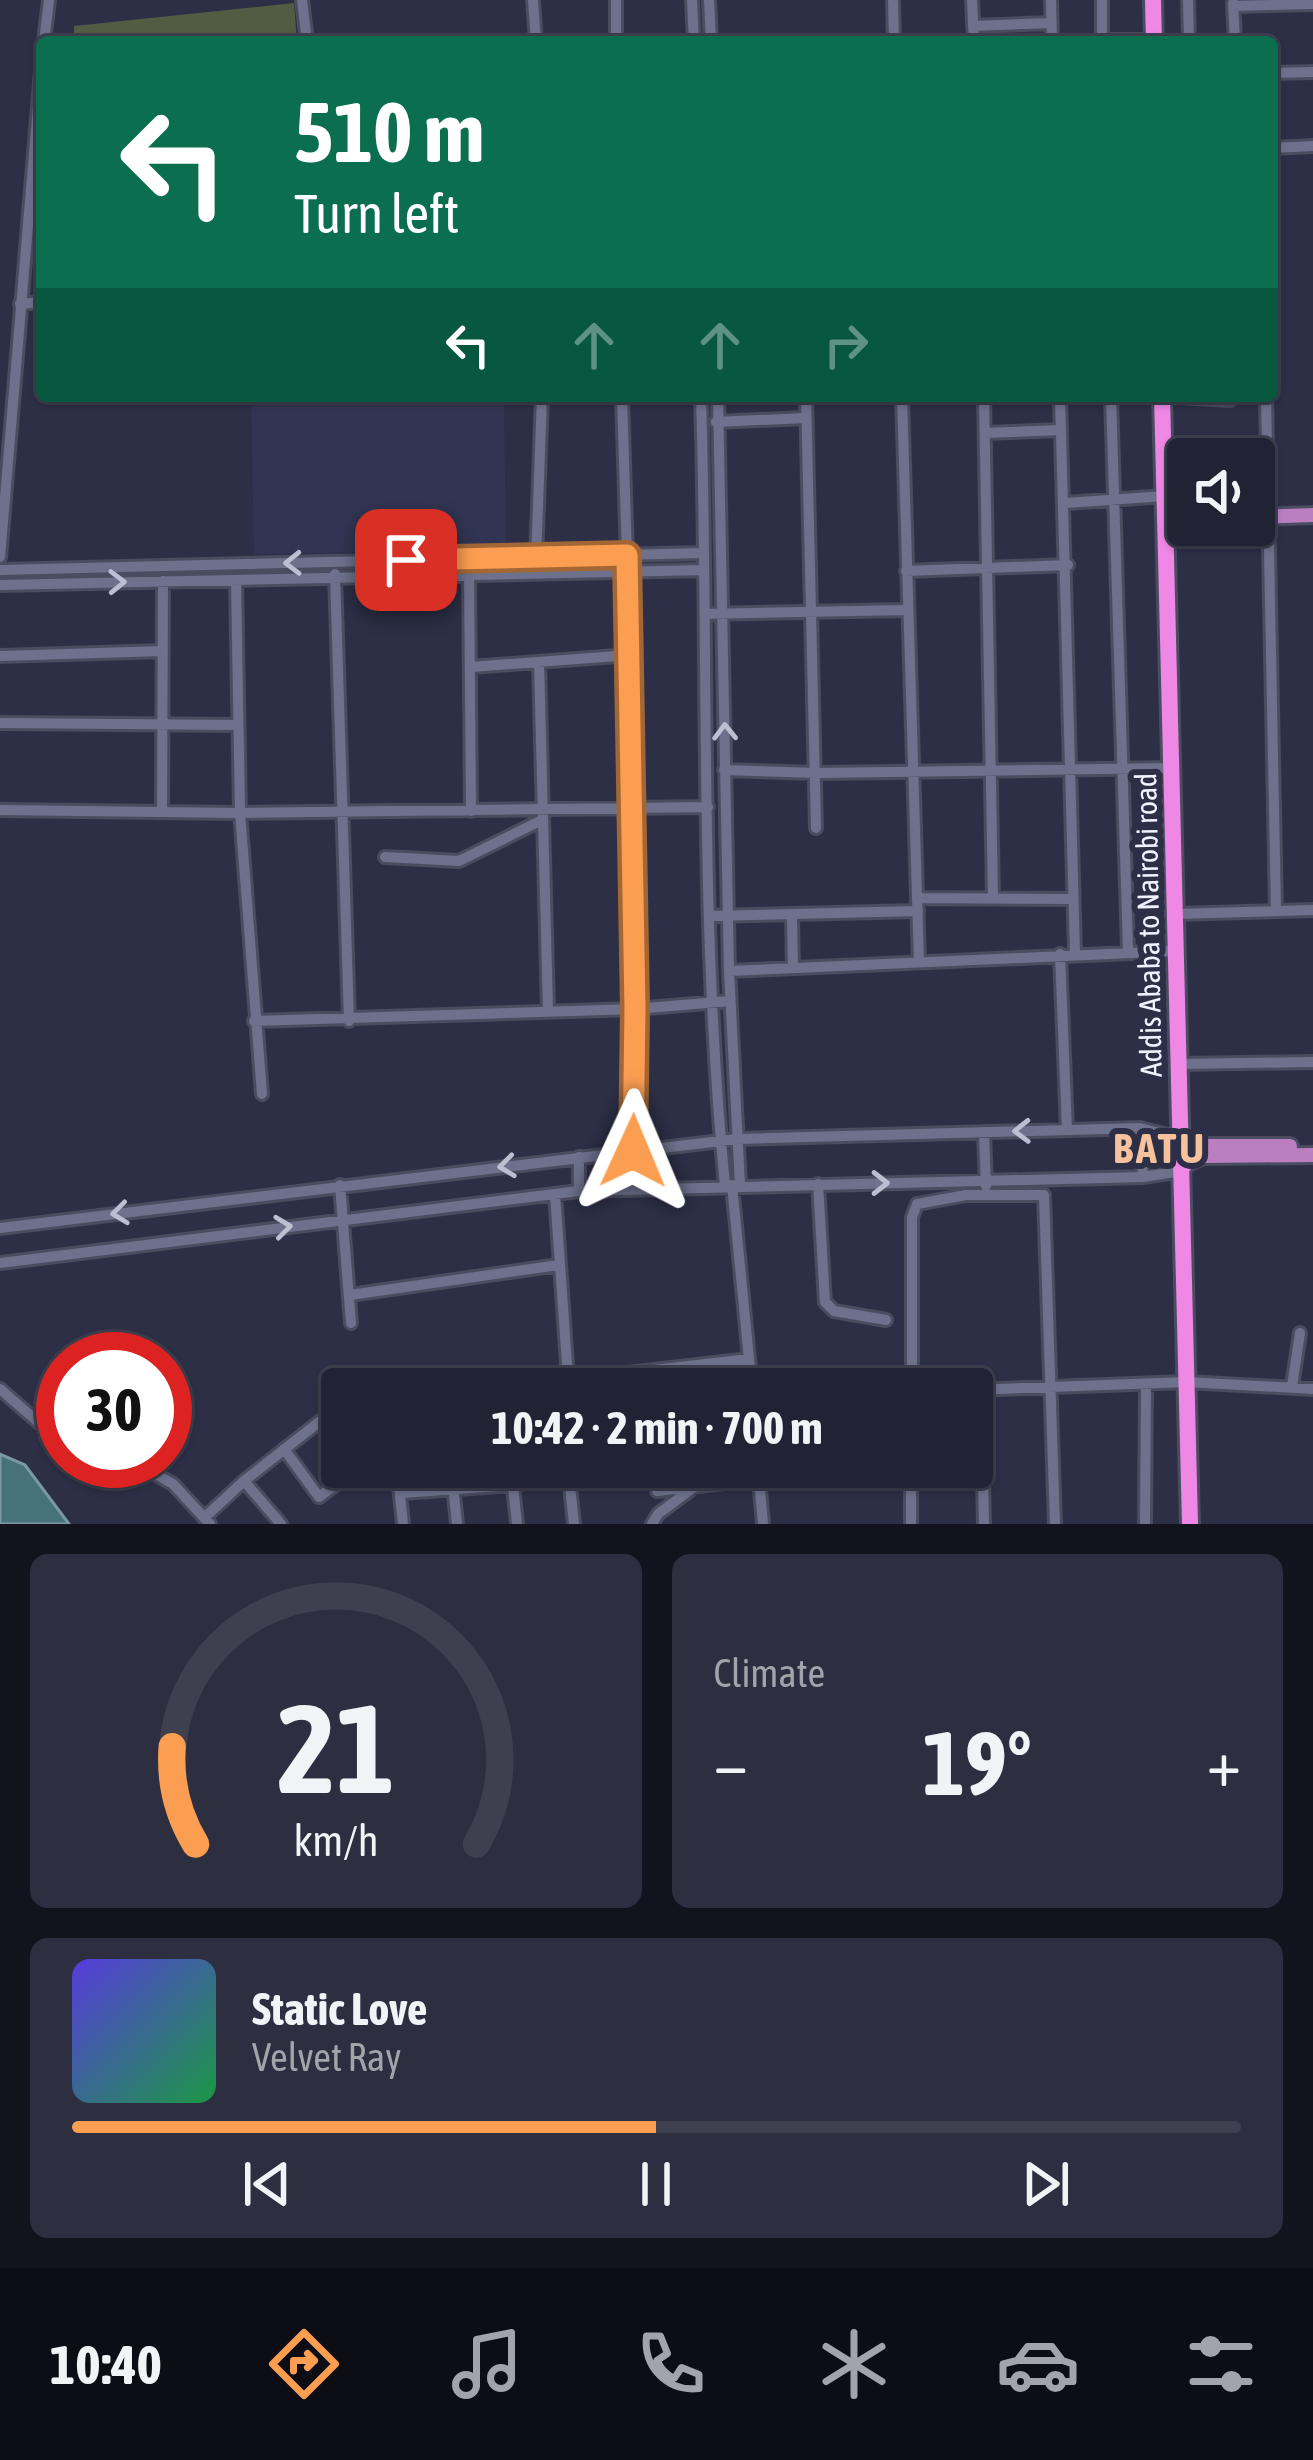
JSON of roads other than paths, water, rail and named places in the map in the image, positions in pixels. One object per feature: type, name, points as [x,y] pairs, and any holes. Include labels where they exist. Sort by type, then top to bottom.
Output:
[{"type":"highway","points":[[1153,0],[1154,36]]},
{"type":"highway","name":"Addis Ababa to Nairobi road","points":[[1162,402],[1190,1524]]},
{"type":"main road","points":[[1275,516],[1313,515]]},
{"type":"main road","points":[[1179,1138],[1206,1146],[1313,1146]]},
{"type":"main road","points":[[1180,1171],[1187,1162],[1203,1156],[1313,1155]]},
{"type":"street","points":[[45,36],[49,0]]},
{"type":"street","points":[[302,0],[306,36]]},
{"type":"street","points":[[533,0],[536,36]]},
{"type":"street","points":[[616,0],[616,36]]},
{"type":"street","points":[[692,0],[694,36]]},
{"type":"street","points":[[709,0],[710,36]]},
{"type":"street","points":[[893,0],[894,36]]},
{"type":"street","points":[[972,0],[974,36]]},
{"type":"street","points":[[1051,0],[1052,36]]},
{"type":"street","points":[[1102,0],[1102,36]]},
{"type":"street","points":[[1188,0],[1189,36]]},
{"type":"street","points":[[1235,36],[1233,3],[1313,4]]},
{"type":"street","points":[[974,26],[1052,23]]},
{"type":"street","points":[[1278,73],[1313,72]]},
{"type":"street","points":[[0,557],[36,125]]},
{"type":"street","points":[[1278,148],[1313,146]]},
{"type":"street","points":[[20,304],[36,303]]},
{"type":"street","points":[[534,573],[542,402]]},
{"type":"street","points":[[622,402],[630,655],[633,1151]]},
{"type":"street","points":[[701,402],[714,1049],[720,1141],[732,1185],[750,1368]]},
{"type":"street","points":[[718,402],[729,970],[737,1139],[732,1185]]},
{"type":"street","points":[[806,402],[817,828]]},
{"type":"street","points":[[902,402],[919,962]]},
{"type":"street","points":[[984,402],[993,898]]},
{"type":"street","points":[[1060,402],[1075,953]]},
{"type":"street","points":[[1111,402],[1128,951]]},
{"type":"street","points":[[1264,438],[1266,402]]},
{"type":"street","points":[[702,427],[718,421],[806,418]]},
{"type":"street","points":[[985,433],[1061,430]]},
{"type":"street","points":[[1066,503],[1165,496]]},
{"type":"street","points":[[703,500],[721,500]]},
{"type":"street","points":[[1262,546],[1276,911]]},
{"type":"street","points":[[0,570],[704,553]]},
{"type":"street","points":[[571,556],[571,572]]},
{"type":"street","points":[[469,559],[471,811]]},
{"type":"street","points":[[334,562],[349,1021]]},
{"type":"street","points":[[906,571],[1068,565]]},
{"type":"street","points":[[0,585],[704,570]]},
{"type":"street","points":[[236,580],[240,813],[262,1094]]},
{"type":"street","points":[[162,812],[163,581]]},
{"type":"street","points":[[705,614],[907,610]]},
{"type":"street","points":[[0,656],[163,651]]},
{"type":"street","points":[[471,667],[630,655]]},
{"type":"street","points":[[539,662],[548,1011]]},
{"type":"street","points":[[706,696],[724,697]]},
{"type":"street","points":[[0,723],[237,725]]},
{"type":"street","points":[[707,770],[1170,768]]},
{"type":"street","points":[[708,791],[725,790]]},
{"type":"street","points":[[0,810],[542,814],[631,806],[708,807]]},
{"type":"street","points":[[385,857],[459,861],[542,814]]},
{"type":"street","points":[[709,863],[727,863]]},
{"type":"street","points":[[710,916],[791,917],[993,898],[1073,899]]},
{"type":"street","points":[[1175,914],[1313,910]]},
{"type":"street","points":[[791,917],[793,968]]},
{"type":"street","points":[[729,970],[1175,951]]},
{"type":"street","points":[[1060,954],[1067,1130]]},
{"type":"street","points":[[254,1021],[635,1009],[730,1000]]},
{"type":"street","points":[[714,1049],[732,1049]]},
{"type":"street","points":[[1179,1064],[1313,1062]]},
{"type":"street","points":[[717,1106],[735,1106]]},
{"type":"street","points":[[1140,1128],[1143,1177]]},
{"type":"street","points":[[0,1228],[737,1139],[1140,1128],[1179,1138]]},
{"type":"street","points":[[984,1132],[986,1189]]},
{"type":"street","points":[[579,1157],[579,1191]]},
{"type":"street","points":[[912,1368],[915,1208],[920,1203],[986,1189],[1180,1171]]},
{"type":"street","points":[[818,1184],[825,1302],[834,1311],[886,1320]]},
{"type":"street","points":[[0,1264],[579,1191],[818,1184],[1044,1195],[1055,1524]]},
{"type":"street","points":[[340,1185],[352,1323]]},
{"type":"street","points":[[555,1194],[566,1368]]},
{"type":"street","points":[[350,1295],[559,1265]]},
{"type":"street","points":[[1292,1386],[1300,1333]]},
{"type":"street","points":[[684,1368],[749,1359]]},
{"type":"street","points":[[993,1389],[1187,1382],[1313,1389]]},
{"type":"street","points":[[1145,1524],[1146,1384]]},
{"type":"street","points":[[0,1389],[36,1420]]},
{"type":"street","points":[[177,1488],[207,1521],[244,1481],[321,1420]]},
{"type":"street","points":[[284,1449],[319,1497],[331,1488]]},
{"type":"street","points":[[244,1481],[281,1524]]},
{"type":"street","points":[[399,1488],[403,1524]]},
{"type":"street","points":[[400,1493],[478,1488]]},
{"type":"street","points":[[513,1488],[517,1524]]},
{"type":"street","points":[[570,1488],[574,1524]]},
{"type":"street","points":[[657,1491],[665,1488]]},
{"type":"street","points":[[652,1524],[683,1488]]},
{"type":"street","points":[[760,1488],[763,1524]]},
{"type":"street","points":[[911,1488],[911,1524]]},
{"type":"street","points":[[982,1488],[984,1524]]},
{"type":"street","points":[[454,1490],[457,1524]]},
{"type":"district","name":"BATU","points":[[1160,1148]]}]
